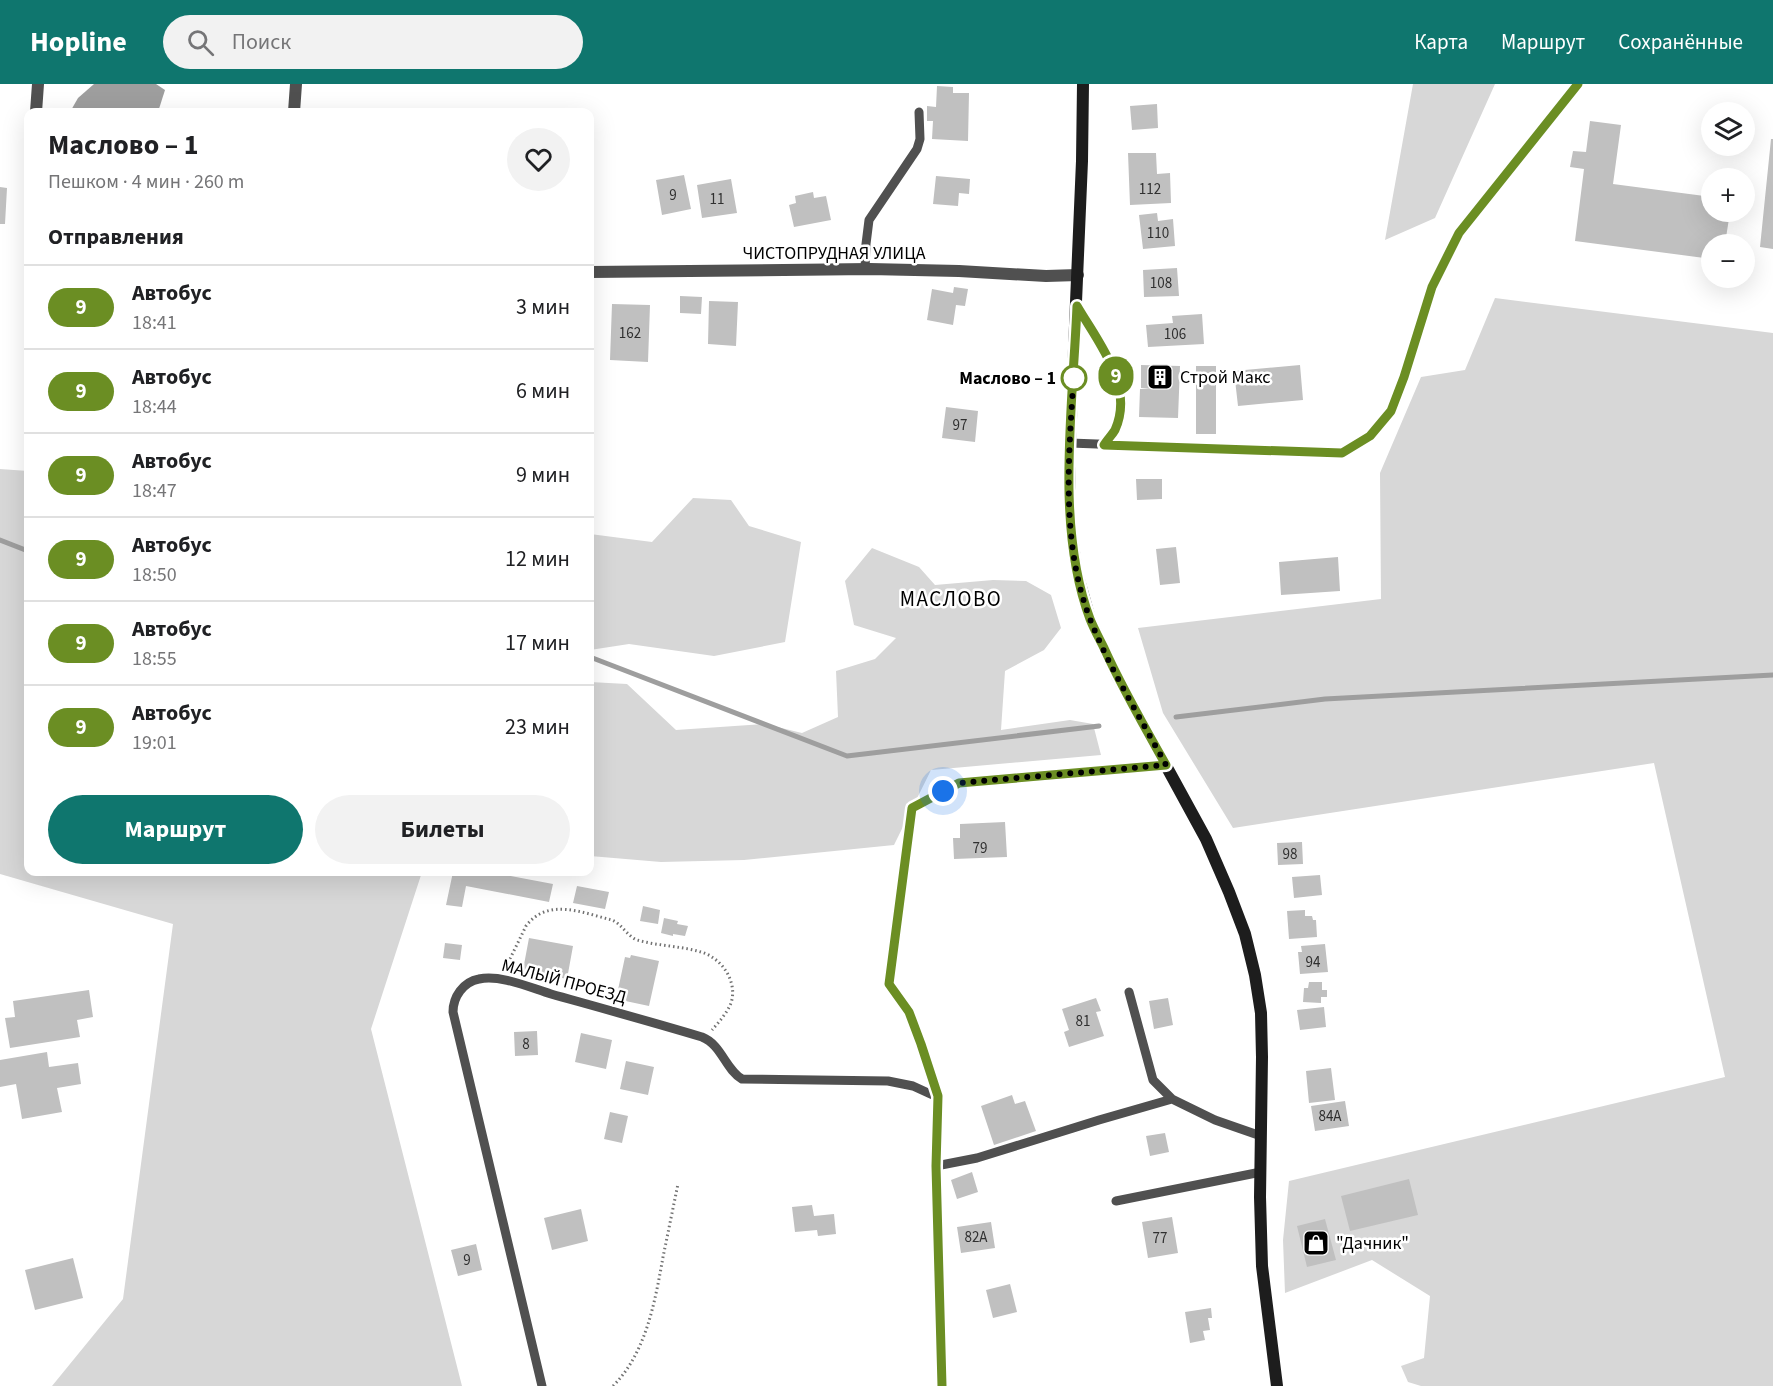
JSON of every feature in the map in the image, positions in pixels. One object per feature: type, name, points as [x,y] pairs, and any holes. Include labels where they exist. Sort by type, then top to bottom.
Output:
[{"type":"main road","points":[[1083,84],[1077,306],[1070,443],[1070,524],[1077,573],[1090,619],[1117,676],[1206,839],[1245,934],[1261,1013],[1262,1266],[1277,1386]]},
{"type":"street","points":[[36,108],[38,84]]},
{"type":"street","points":[[294,108],[296,84]]},
{"type":"street","name":"ЧИСТОПРУДНАЯ УЛИЦА","points":[[594,272],[865,270],[1078,275]]},
{"type":"lane","points":[[1070,443],[1342,453],[1370,436],[1391,411],[1432,287],[1459,233],[1578,84]]},
{"type":"lane","points":[[865,270],[869,220],[917,149],[920,139],[919,112]]},
{"type":"lane","points":[[1077,306],[1118,381],[1121,403],[1119,416],[1114,431],[1104,445]]},
{"type":"lane","points":[[942,1386],[936,1166],[938,1096],[909,1012],[889,984],[912,808],[959,783],[1166,765]]},
{"type":"lane","name":"МАЛЫЙ ПРОЕЗД","points":[[542,1386],[453,1012],[457,994],[466,985],[481,978],[500,980],[706,1038]]},
{"type":"lane","points":[[1129,992],[1151,1077],[1155,1083],[1172,1099],[1215,1120],[1261,1136]]},
{"type":"lane","points":[[706,1038],[717,1047],[741,1079],[888,1081],[913,1086],[938,1096]]},
{"type":"lane","points":[[936,1166],[977,1158],[1172,1099]]},
{"type":"lane","points":[[1116,1201],[1260,1172]]},
{"type":"path","points":[[500,980],[526,926],[538,915],[560,908],[617,921],[634,939],[703,953],[724,968],[734,990],[725,1014],[706,1038]]},
{"type":"path","points":[[613,1386],[632,1361],[653,1309],[678,1184]]},
{"type":"shaded area","points":[[94,84],[156,84],[165,90],[159,108],[72,108],[78,98]]},
{"type":"shaded area","points":[[1413,84],[1495,84],[1435,218],[1385,240]]},
{"type":"shaded area","points":[[1495,298],[1773,333],[1773,1386],[1421,1386],[1408,1382],[1401,1366],[1424,1358],[1430,1296],[1372,1260],[1285,1293],[1283,1240],[1289,1181],[1725,1077],[1654,763],[1233,828],[1163,713],[1138,628],[1381,599],[1380,473],[1421,377],[1465,370]]},
{"type":"shaded area","points":[[0,469],[24,471],[24,876],[421,876],[371,1029],[462,1386],[52,1386],[123,1299],[173,924],[0,874]]},
{"type":"shaded area","points":[[693,498],[731,500],[749,526],[801,542],[785,642],[714,656],[629,644],[594,649],[594,535],[652,542]]},
{"type":"shaded area","points":[[872,548],[919,567],[935,585],[993,580],[1026,581],[1051,595],[1061,628],[1044,650],[1005,671],[1001,730],[1070,720],[1093,724],[1101,755],[931,770],[894,845],[744,860],[661,862],[594,856],[594,682],[627,684],[676,730],[765,724],[802,733],[838,717],[836,671],[875,659],[896,638],[854,625],[845,581]]},
{"type":"building","points":[[937,86],[953,87],[953,93],[969,93],[968,141],[932,139],[933,121],[927,121],[927,106],[936,107]]},
{"type":"building","points":[[1157,104],[1158,128],[1132,130],[1130,106]]},
{"type":"building","points":[[1590,121],[1621,125],[1613,184],[1701,196],[1701,222],[1728,222],[1727,234],[1701,234],[1701,258],[1575,241],[1584,169],[1570,167],[1573,151],[1586,152]]},
{"type":"building","points":[[1771,139],[1773,139],[1773,249],[1760,247]]},
{"type":"building","points":[[1128,153],[1156,153],[1157,174],[1170,173],[1171,203],[1130,205]]},
{"type":"building","points":[[684,175],[691,209],[662,215],[656,180]]},
{"type":"building","points":[[936,176],[970,179],[969,194],[959,193],[958,206],[933,204]]},
{"type":"building","points":[[731,179],[737,213],[702,218],[697,185]]},
{"type":"building","points":[[0,187],[7,188],[5,224],[0,224]]},
{"type":"building","points":[[813,192],[814,198],[826,196],[831,220],[794,227],[789,205],[796,203],[795,196]]},
{"type":"building","points":[[1157,213],[1158,221],[1173,219],[1175,246],[1143,249],[1139,215]]},
{"type":"building","points":[[1177,268],[1179,296],[1144,297],[1143,270]]},
{"type":"building","points":[[954,287],[968,289],[965,306],[956,305],[953,325],[927,320],[932,289],[953,293]]},
{"type":"building","points":[[680,296],[702,297],[701,314],[680,313]]},
{"type":"building","points":[[709,301],[738,302],[736,346],[708,344]]},
{"type":"building","points":[[612,304],[650,305],[648,362],[610,360]]},
{"type":"building","points":[[1202,314],[1204,344],[1148,347],[1146,325],[1173,323],[1172,316]]},
{"type":"building","points":[[1141,365],[1180,366],[1178,418],[1139,417],[1140,389],[1151,389],[1141,388]]},
{"type":"building","points":[[1300,365],[1303,400],[1238,406],[1234,371]]},
{"type":"building","points":[[1196,366],[1216,366],[1216,434],[1196,434]]},
{"type":"building","points":[[946,407],[978,411],[975,442],[942,438]]},
{"type":"building","points":[[1136,479],[1162,479],[1162,499],[1137,500]]},
{"type":"building","points":[[1176,547],[1180,583],[1160,585],[1156,549]]},
{"type":"building","points":[[1338,557],[1340,591],[1281,595],[1279,562]]},
{"type":"building","points":[[1005,822],[1007,857],[954,859],[953,838],[960,838],[960,824]]},
{"type":"building","points":[[1302,842],[1303,864],[1278,865],[1277,843]]},
{"type":"building","points":[[1320,875],[1322,895],[1294,898],[1292,877]]},
{"type":"building","points":[[452,876],[511,876],[553,884],[549,902],[466,886],[462,907],[446,905]]},
{"type":"building","points":[[577,886],[609,892],[605,909],[573,903]]},
{"type":"building","points":[[643,906],[660,910],[658,924],[640,921]]},
{"type":"building","points":[[1305,910],[1305,916],[1312,916],[1313,920],[1316,920],[1317,937],[1289,939],[1287,911]]},
{"type":"building","points":[[664,918],[688,926],[685,936],[661,933]]},
{"type":"building","points":[[529,938],[573,946],[567,979],[523,970]]},
{"type":"building","points":[[445,943],[462,945],[460,960],[443,958]]},
{"type":"building","points":[[1325,944],[1328,972],[1300,974],[1298,952],[1302,952],[1301,946]]},
{"type":"building","points":[[631,955],[659,961],[649,1006],[616,999],[625,957],[630,958]]},
{"type":"building","points":[[1309,982],[1322,982],[1322,990],[1327,990],[1327,997],[1321,997],[1321,1003],[1303,1002],[1304,988],[1308,988]]},
{"type":"building","points":[[89,990],[93,1017],[77,1020],[80,1037],[10,1048],[5,1018],[15,1017],[13,1001]]},
{"type":"building","points":[[1096,998],[1101,1011],[1096,1012],[1104,1036],[1069,1047],[1064,1032],[1069,1030],[1062,1009]]},
{"type":"building","points":[[1168,998],[1173,1025],[1154,1029],[1149,1001]]},
{"type":"building","points":[[1324,1007],[1326,1027],[1300,1030],[1297,1010]]},
{"type":"building","points":[[537,1031],[538,1055],[515,1056],[514,1032]]},
{"type":"building","points":[[581,1033],[612,1040],[606,1069],[575,1062]]},
{"type":"building","points":[[47,1052],[49,1067],[78,1063],[81,1084],[57,1088],[62,1112],[22,1119],[16,1084],[0,1087],[0,1060]]},
{"type":"building","points":[[626,1061],[654,1067],[648,1095],[620,1089]]},
{"type":"building","points":[[1331,1068],[1335,1100],[1309,1103],[1306,1071]]},
{"type":"building","points":[[1012,1095],[1015,1104],[1025,1101],[1036,1131],[994,1145],[981,1106]]},
{"type":"building","points":[[1345,1101],[1349,1126],[1315,1131],[1311,1106]]},
{"type":"building","points":[[610,1112],[628,1116],[622,1143],[604,1139]]},
{"type":"building","points":[[1165,1133],[1169,1152],[1150,1156],[1146,1136]]},
{"type":"building","points":[[972,1172],[978,1192],[957,1199],[951,1180]]},
{"type":"building","points":[[1409,1179],[1418,1215],[1350,1231],[1341,1196]]},
{"type":"building","points":[[812,1205],[814,1216],[834,1214],[836,1234],[818,1236],[817,1230],[795,1232],[792,1207]]},
{"type":"building","points":[[581,1209],[588,1241],[552,1250],[544,1218]]},
{"type":"building","points":[[1172,1217],[1178,1253],[1148,1258],[1142,1222]]},
{"type":"building","name":"\"Дачник\"","points":[[1325,1219],[1336,1260],[1307,1267],[1297,1226]]},
{"type":"building","points":[[991,1222],[995,1248],[961,1253],[957,1227]]},
{"type":"building","points":[[476,1244],[482,1270],[458,1276],[451,1250]]},
{"type":"building","points":[[73,1258],[83,1298],[35,1310],[25,1270]]},
{"type":"building","points":[[1010,1284],[1017,1312],[993,1318],[986,1290]]},
{"type":"building","points":[[1211,1308],[1212,1318],[1208,1318],[1210,1330],[1203,1331],[1205,1340],[1190,1343],[1185,1312]]},
{"type":"waterway","points":[[0,540],[24,549]]},
{"type":"waterway","points":[[594,659],[847,756],[1099,726]]},
{"type":"waterway","points":[[1176,717],[1325,699],[1773,675]]},
{"type":"bus line","name":"9","points":[[942,1386],[936,1166],[938,1096],[909,1012],[889,984],[912,808],[959,783],[1166,765],[1117,676],[1090,619],[1077,573],[1070,524],[1070,443],[1077,306],[1118,381],[1121,403],[1119,416],[1114,431],[1104,445],[1342,453],[1370,436],[1391,411],[1432,287],[1459,233],[1578,84]]},
{"type":"place","name":"Строй Макс","points":[[1160,377]]},
{"type":"place","name":"Маслово – 1","points":[[1074,378]]},
{"type":"place","name":"\"Дачник\"","points":[[1316,1243]]},
{"type":"district","name":"МАСЛОВО","points":[[951,599]]},
{"type":"route","points":[[943,791],[959,783],[1166,765],[1117,676],[1090,619],[1077,573],[1070,524],[1070,443],[1074,371],[1074,378]]}]
